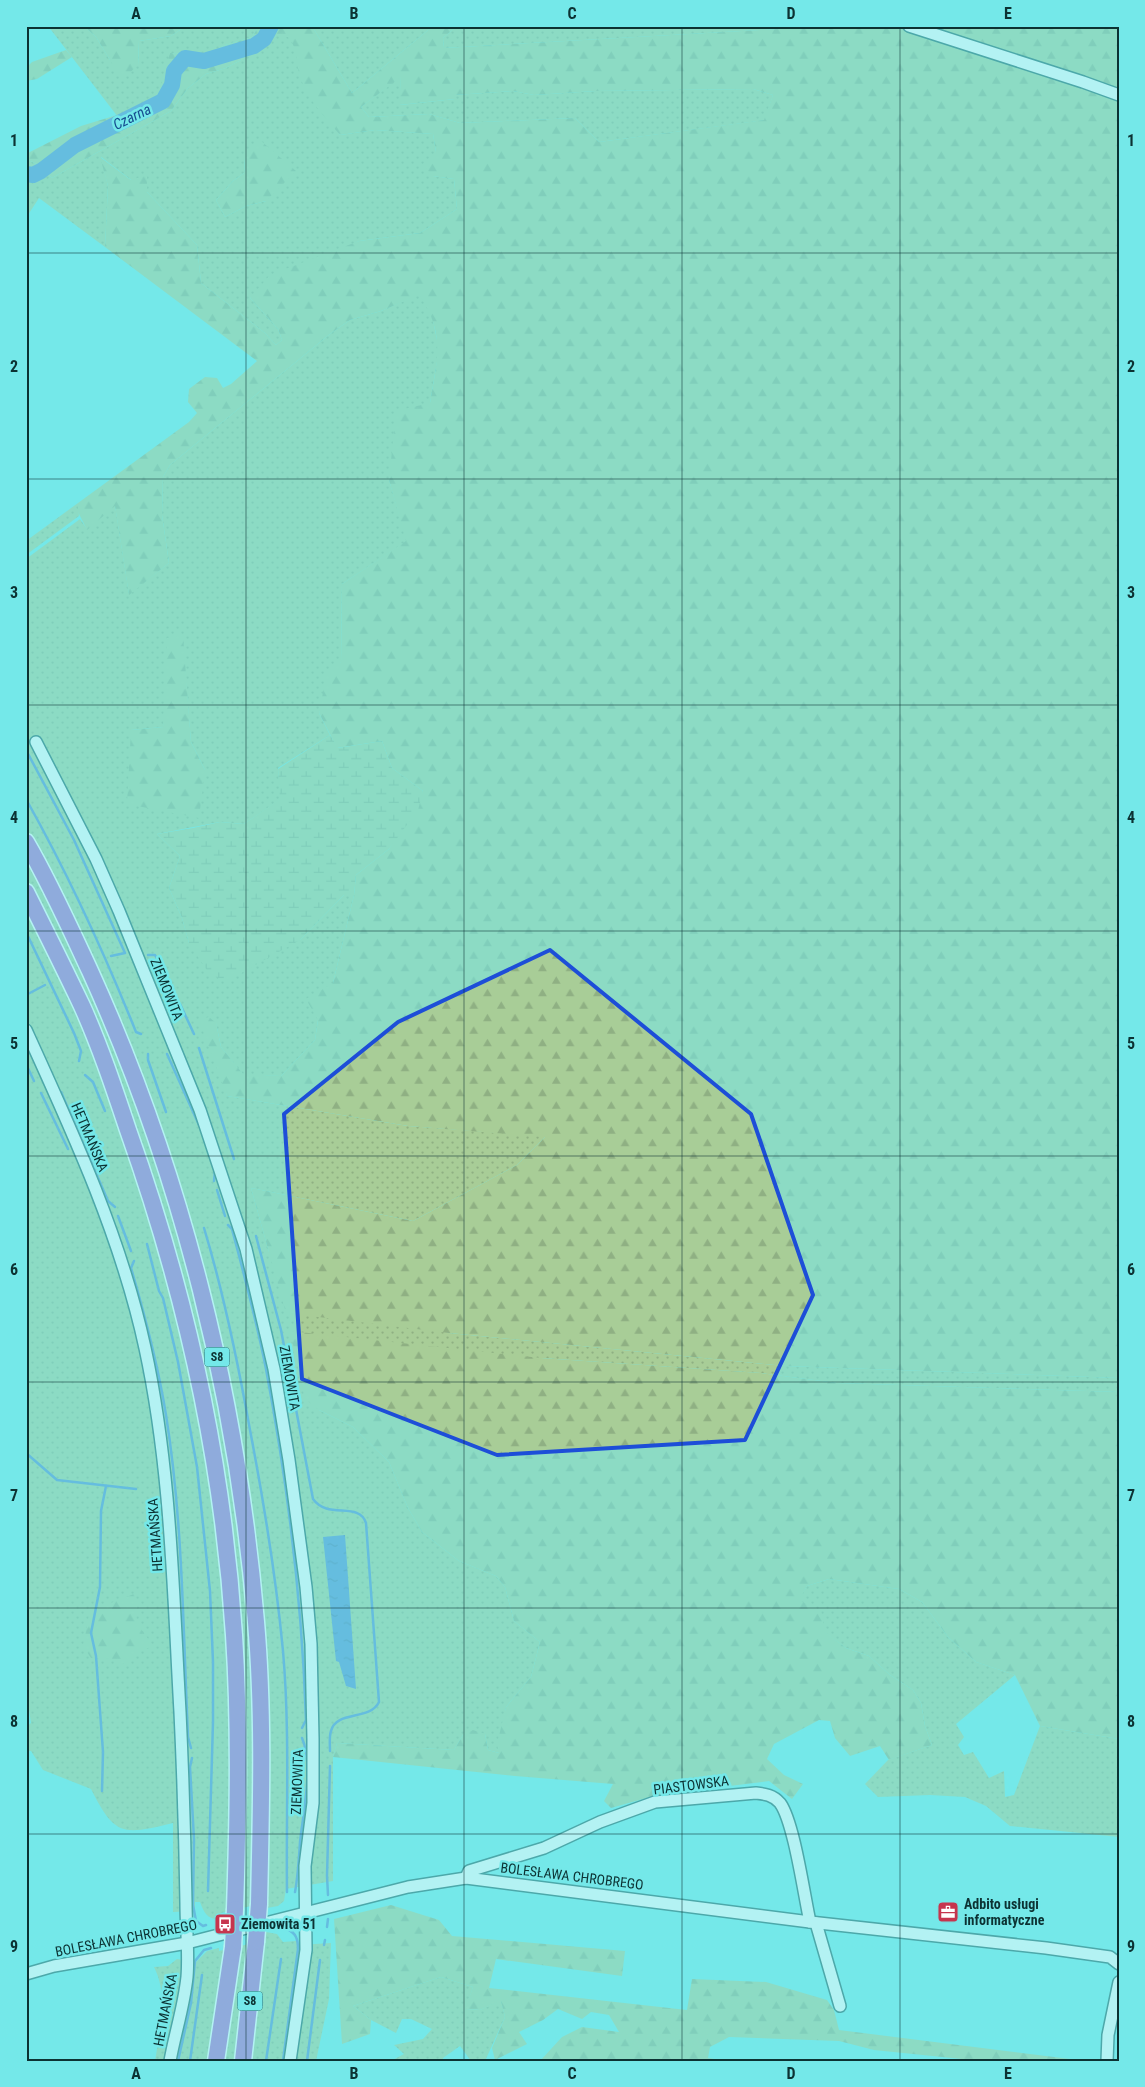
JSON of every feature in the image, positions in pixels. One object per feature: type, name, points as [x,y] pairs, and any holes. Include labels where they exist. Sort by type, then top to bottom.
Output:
[{"type":"highway","name":"S8","points":[[26,842],[72,932],[103,1001],[153,1126],[176,1199],[222,1383],[242,1489],[256,1623],[260,1713],[259,1904],[243,2061]]},
{"type":"highway","name":"S8","points":[[26,892],[82,1008],[104,1061],[156,1208],[190,1333],[211,1440],[234,1633],[239,1796],[236,1910],[233,1947],[216,2061]]},
{"type":"street","points":[[909,26],[1083,82],[1119,96]]},
{"type":"street","name":"ZIEMOWITA","points":[[36,742],[96,859],[200,1110],[237,1218],[274,1369],[289,1460],[306,1588],[311,1644],[313,1803],[305,1866],[306,1953],[290,2061]]},
{"type":"street","name":"HETMAŃSKA","points":[[26,1030],[84,1159],[106,1214],[138,1318],[157,1410],[166,1477],[172,1556],[185,1824],[186,1986],[170,2061]]},
{"type":"street","name":"PIASTOWSKA","points":[[466,1878],[469,1871],[544,1848],[600,1822],[655,1802],[770,1795],[780,1803],[792,1834],[813,1922],[840,2006]]},
{"type":"street","name":"BOLESŁAWA CHROBREGO","points":[[26,1974],[54,1966],[187,1943],[408,1887],[466,1878],[813,1922],[1046,1948],[1110,1957],[1119,1964]]},
{"type":"street","points":[[1107,2061],[1108,2035],[1119,1982]]},
{"type":"highlighted area","points":[[550,950],[751,1114],[813,1295],[745,1440],[497,1455],[302,1379],[284,1114],[398,1022]]},
{"type":"green space","points":[[48,26],[84,26],[96,37],[110,60],[138,65],[139,41],[171,36],[186,26],[259,26],[252,37],[225,45],[208,54],[171,53],[158,97],[118,117]]},
{"type":"green space","points":[[84,26],[186,26],[171,36],[139,41],[138,65],[122,80],[96,37]]},
{"type":"green space","points":[[259,26],[312,26],[352,93],[433,26],[457,26],[443,38],[444,48],[797,28],[798,26],[1119,26],[1119,1378],[785,1366],[449,1333],[286,1313],[251,1188],[413,1221],[517,1165],[545,1137],[408,1126],[227,1096],[199,1020],[209,1017],[216,1023],[221,1047],[243,1074],[281,1076],[315,1040],[318,1020],[306,999],[333,983],[354,895],[356,875],[389,849],[423,791],[392,768],[382,741],[337,748],[319,713],[327,672],[341,662],[342,584],[406,541],[389,480],[396,411],[430,403],[437,360],[436,335],[428,309],[419,295],[381,311],[350,320],[330,334],[170,465],[163,477],[162,515],[169,563],[129,595],[115,506],[87,530],[78,512],[78,503],[189,422],[197,413],[188,402],[189,389],[205,377],[217,378],[223,388],[231,384],[257,361],[105,247],[108,186],[100,157],[131,180],[147,175],[147,192],[197,245],[201,283],[265,333],[276,345],[282,340],[278,329],[250,298],[270,275],[359,241],[420,233],[457,209],[454,179],[432,176],[423,164],[436,152],[433,134],[375,130],[340,135],[317,108],[303,85],[292,42],[288,37],[276,36],[241,60],[226,68],[206,74],[188,88],[171,111],[52,178],[41,166],[26,159],[26,154],[81,126],[117,115],[118,117],[158,97],[170,53],[208,54],[225,45],[252,37]],"holes":[[[401,77],[399,105],[455,99],[455,95],[513,91],[534,95],[596,91],[753,89],[773,95],[764,120],[599,142],[575,118],[460,123],[429,114],[369,117],[361,107]]]},
{"type":"green space","points":[[312,26],[433,26],[352,93]]},
{"type":"green space","points":[[457,26],[798,26],[797,28],[444,48],[443,38]]},
{"type":"green space","points":[[276,36],[289,36],[296,47],[300,76],[340,135],[375,130],[433,134],[436,152],[433,176],[454,179],[457,209],[420,233],[359,241],[250,298],[278,329],[282,340],[276,345],[265,333],[201,283],[197,245],[147,192],[101,157],[108,186],[105,247],[39,198],[26,218],[26,159],[41,166],[52,178],[171,111],[188,88],[206,74],[226,68]],"holes":[[[245,158],[266,201],[246,206],[225,217],[216,200],[233,181],[244,173]]]},
{"type":"green space","points":[[66,50],[72,57],[37,79],[26,81],[26,68],[32,62]]},
{"type":"green space","points":[[401,76],[400,105],[455,99],[455,95],[513,91],[534,95],[596,91],[753,89],[773,95],[765,120],[599,142],[575,118],[460,123],[429,114],[369,117],[361,107]]},
{"type":"green space","points":[[260,140],[296,171],[266,201],[246,206],[225,217],[216,200],[233,181],[244,173],[245,158]]},
{"type":"green space","points":[[419,294],[428,307],[433,320],[439,350],[430,403],[389,480],[407,541],[342,584],[341,662],[319,713],[330,735],[278,768],[281,799],[244,824],[220,822],[157,834],[180,856],[169,888],[182,918],[189,943],[300,940],[344,895],[354,895],[333,983],[318,1020],[315,1040],[281,1076],[243,1075],[221,1047],[216,1023],[227,1096],[408,1126],[546,1136],[517,1165],[413,1221],[251,1188],[269,1252],[449,1333],[785,1366],[1119,1378],[1119,1392],[837,1383],[761,1373],[541,1358],[319,1410],[353,1427],[389,1462],[408,1508],[422,1532],[459,1561],[496,1576],[505,1587],[514,1621],[540,1642],[531,1677],[506,1707],[499,1753],[488,1750],[485,1734],[463,1735],[454,1750],[337,1743],[333,1757],[333,1881],[286,1889],[284,1901],[278,1906],[267,1908],[267,1902],[221,1913],[220,1919],[216,1919],[207,1915],[200,1902],[195,1902],[195,1911],[173,1912],[173,1823],[142,1830],[122,1828],[114,1824],[107,1816],[91,1789],[43,1770],[31,1751],[26,1751],[26,1727],[31,1723],[29,1710],[26,1708],[26,559],[80,519],[87,529],[115,505],[129,594],[169,563],[162,515],[163,477],[170,465],[330,334],[350,320],[381,311]],"holes":[[[182,635],[191,742],[205,770],[131,730],[163,727]]]},
{"type":"green space","points":[[78,503],[79,516],[26,555],[26,541]]},
{"type":"green space","points":[[183,635],[191,742],[205,770],[199,818],[127,804],[131,730],[163,727],[167,638]]},
{"type":"green space","points":[[330,735],[338,748],[382,741],[392,768],[423,791],[418,810],[389,849],[356,875],[354,895],[344,895],[300,940],[225,982],[208,972],[189,943],[182,918],[169,888],[180,856],[157,834],[220,822],[244,824],[280,799],[278,769]]},
{"type":"green space","points":[[290,1331],[541,1358],[761,1373],[837,1383],[1119,1392],[1119,1739],[1040,1726],[1015,1675],[976,1662],[948,1637],[922,1602],[899,1589],[829,1579],[807,1586],[799,1600],[821,1611],[825,1632],[846,1648],[869,1656],[890,1675],[913,1690],[921,1703],[925,1726],[932,1745],[889,1760],[880,1746],[850,1756],[835,1738],[830,1721],[819,1720],[774,1744],[767,1759],[784,1775],[803,1784],[792,1799],[769,1781],[657,1795],[611,1808],[604,1801],[613,1784],[333,1757],[337,1743],[454,1750],[463,1735],[473,1730],[485,1734],[488,1750],[499,1753],[497,1744],[506,1707],[531,1677],[540,1642],[514,1621],[505,1587],[496,1576],[459,1561],[422,1532],[408,1508],[389,1462],[353,1427],[319,1410],[305,1399]]},
{"type":"green space","points":[[829,1579],[899,1589],[922,1602],[948,1637],[976,1662],[1015,1675],[956,1724],[964,1737],[958,1745],[964,1755],[973,1752],[989,1778],[1004,1771],[1005,1797],[1014,1795],[1040,1726],[1119,1739],[1119,1837],[1010,1826],[986,1806],[965,1797],[930,1795],[878,1797],[865,1784],[888,1760],[932,1745],[925,1726],[921,1703],[913,1690],[890,1675],[869,1656],[846,1648],[824,1632],[798,1600],[807,1586]]},
{"type":"green space","points":[[134,1594],[138,1601],[136,1622],[153,1646],[136,1653],[120,1666],[111,1659],[91,1658],[83,1646],[90,1611]]},
{"type":"green space","points":[[391,1905],[439,1920],[452,1936],[625,1951],[622,1976],[496,1959],[489,1988],[687,2010],[692,1979],[766,1982],[827,2000],[834,2010],[839,2030],[1086,2061],[981,2061],[874,2050],[839,2041],[729,2037],[710,2047],[708,2058],[727,2061],[540,2061],[562,2037],[582,2027],[619,2032],[609,2015],[591,2012],[582,2019],[558,2009],[543,2020],[519,2032],[527,2044],[495,2060],[492,2048],[505,2017],[501,2001],[480,2010],[465,2009],[473,1987],[441,1977],[353,2006],[371,2020],[370,2034],[342,2044],[334,1919]]},
{"type":"green space","points":[[266,1932],[277,1934],[283,1942],[296,1941],[299,1945],[331,1943],[329,1999],[316,2061],[155,2061],[161,2025],[162,2001],[159,1978],[154,1967],[168,1966],[177,1959],[196,1962],[207,1951],[219,1948],[219,1951],[265,1940]]},
{"type":"green space","points":[[441,1977],[473,1987],[466,2009],[480,2010],[501,2000],[505,2017],[485,2061],[471,2061],[460,2046],[443,2058],[443,2061],[391,2061],[404,2054],[394,2045],[423,2039],[432,2029],[411,2019],[402,2019],[396,2033],[371,2020],[353,2006]]},
{"type":"water","points":[[345,1535],[356,1689],[346,1686],[339,1662],[336,1661],[323,1537]]},
{"type":"waterway","name":"Czarna","points":[[26,174],[33,175],[41,171],[75,145],[163,101],[172,85],[174,71],[185,58],[204,61],[254,46],[264,39],[271,26]]},
{"type":"waterway","points":[[26,750],[74,840],[125,953],[111,956]]},
{"type":"waterway","points":[[26,799],[85,914],[136,1032],[141,1034]]},
{"type":"waterway","points":[[26,932],[74,1033],[81,1051],[79,1061]]},
{"type":"waterway","points":[[148,955],[155,955],[164,972]]},
{"type":"waterway","points":[[26,995],[45,985]]},
{"type":"waterway","points":[[180,1004],[194,1034]]},
{"type":"waterway","points":[[199,1048],[234,1159]]},
{"type":"waterway","points":[[148,1054],[148,1060],[166,1112]]},
{"type":"waterway","points":[[167,1054],[199,1125]]},
{"type":"waterway","points":[[26,1064],[34,1081]]},
{"type":"waterway","points":[[85,1075],[93,1082],[105,1111]]},
{"type":"waterway","points":[[61,1092],[108,1201],[115,1207]]},
{"type":"waterway","points":[[41,1093],[68,1149]]},
{"type":"waterway","points":[[214,1181],[215,1171]]},
{"type":"waterway","points":[[217,1190],[225,1216]]},
{"type":"waterway","points":[[118,1216],[131,1251]]},
{"type":"waterway","points":[[228,1225],[232,1229],[259,1334],[281,1456],[293,1544],[301,1632],[306,1720],[302,1728]]},
{"type":"waterway","points":[[204,1228],[224,1303],[241,1379],[265,1512],[277,1596],[285,1681],[287,1892]]},
{"type":"waterway","points":[[256,1236],[281,1330],[313,1499],[327,1509],[357,1513],[366,1523],[379,1702],[375,1708],[368,1712],[339,1720],[331,1731],[330,1751]]},
{"type":"waterway","points":[[147,1244],[159,1291],[163,1298],[178,1362],[197,1467],[210,1591],[213,1722],[208,1891]]},
{"type":"waterway","points":[[134,1261],[131,1268],[155,1359],[172,1455],[182,1576],[188,1737],[191,1748]]},
{"type":"waterway","points":[[26,1453],[57,1480],[136,1489]]},
{"type":"waterway","points":[[102,1791],[103,1752],[96,1656],[91,1633],[100,1587],[101,1511],[106,1486]]},
{"type":"waterway","points":[[295,1892],[307,1775],[307,1762],[302,1738]]},
{"type":"waterway","points":[[192,1758],[190,1767],[194,1839],[193,1905],[196,1921],[203,1926],[206,1925]]},
{"type":"waterway","points":[[328,1895],[330,1766]]},
{"type":"waterway","points":[[327,1927],[328,1919]]},
{"type":"waterway","points":[[283,2061],[298,1949],[296,1937],[293,1932],[287,1929]]},
{"type":"waterway","points":[[324,1945],[325,1940]]},
{"type":"waterway","points":[[178,2061],[191,2003],[195,1961],[204,1950],[211,1948]]},
{"type":"waterway","points":[[266,2061],[281,1959]]},
{"type":"waterway","points":[[307,2061],[320,1960]]},
{"type":"waterway","points":[[190,2061],[202,1975]]},
{"type":"place","name":"Adbito usługi informatyczne","points":[[948,1912]]},
{"type":"place","name":"Ziemowita 51","points":[[225,1924]]}]
